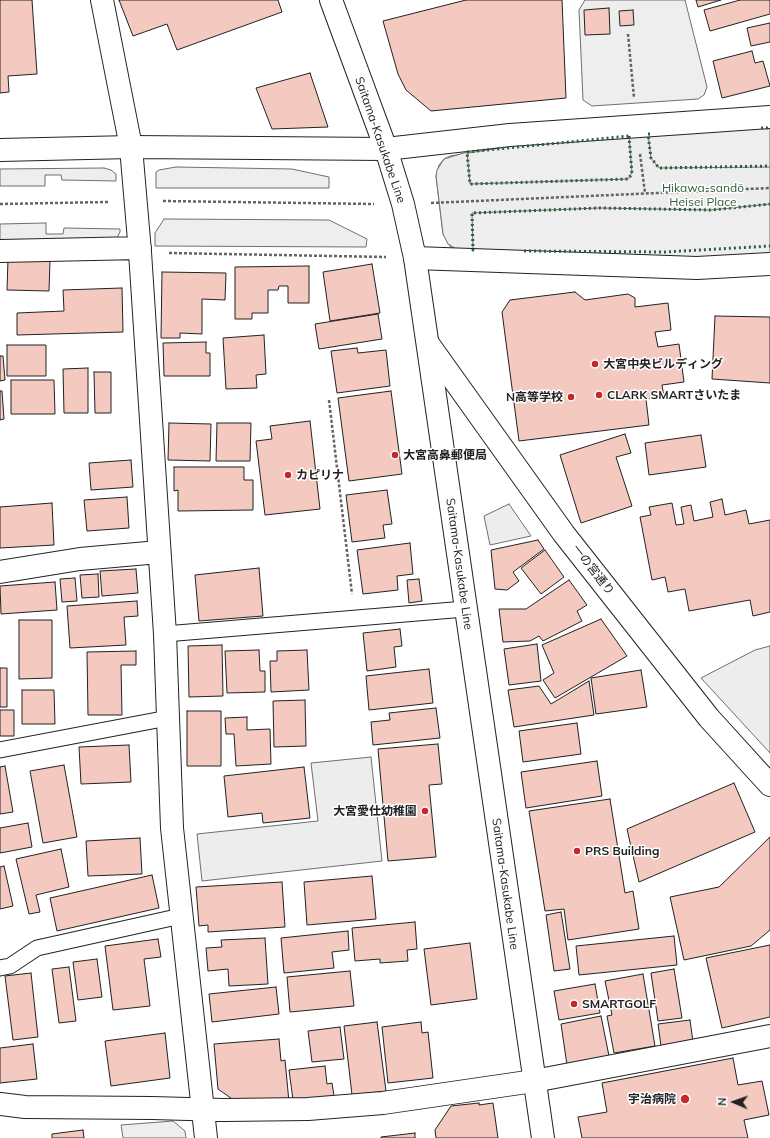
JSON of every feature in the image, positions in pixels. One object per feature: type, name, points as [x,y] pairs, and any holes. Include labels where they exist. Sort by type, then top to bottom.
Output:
[{"type":"street","points":[[102,0],[131,147],[140,250],[165,634],[172,828],[180,916],[206,1138]]},
{"type":"street","name":"Saitama-Kasukabe Line","points":[[331,0],[386,149],[403,204],[415,258],[429,345],[465,609],[543,1138]]},
{"type":"street","points":[[0,150],[131,147],[386,149],[510,135],[770,117]]},
{"type":"street","points":[[0,251],[140,250]]},
{"type":"street","points":[[415,258],[697,268],[770,264]]},
{"type":"street","name":"一の宮通り","points":[[429,345],[564,534],[709,718],[770,785]]},
{"type":"street","points":[[0,572],[80,559],[159,552]]},
{"type":"street","points":[[0,1104],[25,1107],[203,1110],[308,1109],[383,1103],[534,1081],[770,1036]]},
{"type":"lane","points":[[165,634],[465,609]]},
{"type":"lane","points":[[0,750],[168,718]]},
{"type":"lane","points":[[0,968],[10,966],[36,948],[180,916]]},
{"type":"path","points":[[628,34],[634,103]]},
{"type":"path","points":[[639,150],[645,193]]},
{"type":"path","points":[[140,250],[415,258]]},
{"type":"path","points":[[328,400],[355,618]]},
{"type":"green space","points":[[585,0],[685,0],[707,87],[704,95],[698,99],[592,106],[583,100],[579,10]]},
{"type":"green space","name":"Hikawa-sandō Heisei Place","points":[[770,127],[770,257],[751,259],[525,256],[451,248],[443,234],[436,176],[439,165],[444,159],[450,156],[524,144]]},
{"type":"green space","points":[[176,167],[292,169],[329,177],[329,188],[156,188],[156,172],[159,170]]},
{"type":"green space","points":[[104,168],[111,170],[116,174],[116,181],[62,180],[61,175],[45,175],[45,186],[0,186],[0,169]]},
{"type":"green space","points":[[164,219],[329,220],[367,239],[366,247],[155,246],[155,233]]},
{"type":"green space","points":[[46,223],[46,234],[63,234],[64,228],[120,229],[120,232],[117,238],[0,243],[0,224]]},
{"type":"green space","points":[[173,1121],[185,1131],[186,1138],[123,1138],[121,1125]]},
{"type":"shaded area","points":[[648,134],[651,158],[659,168],[770,167],[770,204],[711,210],[599,208],[472,213],[473,250],[458,250],[448,244],[443,234],[436,176],[437,170],[444,159],[467,152],[470,184],[628,179],[632,173],[629,136]]},
{"type":"shaded area","points":[[509,504],[531,536],[490,545],[484,516]]},
{"type":"shaded area","points":[[770,646],[770,753],[701,678],[755,650]]},
{"type":"shaded area","points":[[371,757],[382,861],[202,881],[197,834],[318,821],[311,763]]},
{"type":"building","points":[[0,0],[32,0],[37,74],[8,76],[9,92],[0,93]]},
{"type":"building","points":[[119,0],[278,0],[282,12],[177,50],[167,24],[133,36]]},
{"type":"building","points":[[466,0],[562,0],[566,98],[431,111],[406,90],[398,74],[383,21]]},
{"type":"building","points":[[696,0],[721,0],[698,7]]},
{"type":"building","points":[[740,0],[770,0],[770,14],[710,31],[704,10]]},
{"type":"building","points":[[609,8],[610,34],[585,35],[584,10]]},
{"type":"building","points":[[633,10],[634,25],[620,26],[619,11]]},
{"type":"building","points":[[770,23],[770,42],[751,46],[747,28]]},
{"type":"building","points":[[752,51],[755,63],[763,61],[770,86],[722,98],[713,61]]},
{"type":"building","points":[[310,73],[328,127],[272,129],[256,88]]},
{"type":"building","points":[[8,260],[50,261],[49,291],[7,290]]},
{"type":"building","points":[[372,264],[380,313],[330,321],[323,272]]},
{"type":"building","points":[[309,266],[309,303],[288,303],[288,286],[279,286],[278,290],[268,290],[268,313],[252,313],[252,319],[235,319],[235,267]]},
{"type":"building","points":[[162,272],[226,273],[225,300],[202,299],[202,334],[180,333],[180,338],[161,338]]},
{"type":"building","points":[[122,288],[123,332],[17,335],[17,313],[64,311],[63,290]]},
{"type":"building","name":"大宮中央ビルディング","points":[[575,292],[585,300],[628,294],[635,298],[635,307],[668,303],[671,330],[655,332],[658,347],[679,344],[684,382],[662,385],[664,397],[646,399],[649,425],[519,441],[502,312],[510,300]]},
{"type":"building","points":[[378,314],[382,339],[319,349],[315,324]]},
{"type":"building","points":[[715,316],[770,317],[770,383],[712,379]]},
{"type":"building","points":[[264,335],[266,374],[256,375],[257,388],[226,389],[223,338]]},
{"type":"building","points":[[206,342],[206,353],[210,353],[210,376],[164,376],[163,343]]},
{"type":"building","points":[[7,345],[46,345],[46,376],[7,376]]},
{"type":"building","points":[[357,348],[358,353],[386,350],[390,386],[337,393],[331,351]]},
{"type":"building","points":[[0,356],[3,356],[5,380],[0,381]]},
{"type":"building","points":[[88,368],[88,413],[64,413],[63,369]]},
{"type":"building","points":[[94,372],[111,372],[111,413],[95,413]]},
{"type":"building","points":[[11,380],[54,380],[55,414],[11,414]]},
{"type":"building","points":[[0,391],[2,391],[4,419],[0,420]]},
{"type":"building","points":[[391,391],[402,474],[349,481],[338,398]]},
{"type":"building","name":"カピリナ","points":[[310,421],[320,509],[265,515],[256,441],[272,439],[270,426]]},
{"type":"building","points":[[169,423],[211,424],[210,461],[168,460]]},
{"type":"building","points":[[217,423],[251,423],[250,461],[216,461]]},
{"type":"building","points":[[625,434],[631,453],[616,457],[632,506],[581,523],[560,455]]},
{"type":"building","points":[[701,435],[706,467],[649,475],[645,443]]},
{"type":"building","points":[[131,460],[133,487],[91,490],[89,463]]},
{"type":"building","points":[[174,467],[244,467],[244,480],[253,480],[253,510],[178,511],[178,490],[174,491]]},
{"type":"building","points":[[387,490],[392,524],[383,525],[385,538],[352,542],[346,495]]},
{"type":"building","points":[[127,497],[129,528],[87,531],[84,500]]},
{"type":"building","points":[[722,499],[725,515],[746,510],[749,524],[770,520],[770,612],[753,616],[750,600],[689,611],[685,589],[668,592],[665,577],[652,580],[640,517],[651,515],[649,507],[672,503],[676,525],[684,524],[681,507],[691,505],[694,521],[713,517],[710,502]]},
{"type":"building","points":[[52,503],[54,545],[0,548],[0,507]]},
{"type":"building","points":[[538,540],[544,549],[513,572],[519,581],[507,590],[495,589],[491,550]]},
{"type":"building","points":[[410,543],[413,574],[397,576],[398,590],[363,594],[357,550]]},
{"type":"building","points":[[545,550],[564,577],[541,594],[521,568]]},
{"type":"building","points":[[259,568],[263,616],[199,621],[195,575]]},
{"type":"building","points":[[136,569],[138,593],[102,596],[100,571]]},
{"type":"building","points":[[98,574],[99,597],[82,598],[80,575]]},
{"type":"building","points":[[75,578],[77,601],[62,602],[60,579]]},
{"type":"building","points":[[419,579],[422,601],[409,603],[407,580]]},
{"type":"building","points":[[569,580],[587,605],[577,611],[582,621],[543,641],[539,636],[530,641],[503,642],[499,609],[526,609]]},
{"type":"building","points":[[55,582],[57,610],[1,614],[0,586]]},
{"type":"building","points":[[137,601],[138,616],[124,617],[126,645],[70,648],[67,606]]},
{"type":"building","points":[[601,619],[627,656],[555,698],[543,680],[554,673],[542,645]]},
{"type":"building","points":[[19,620],[52,620],[52,678],[19,679]]},
{"type":"building","points":[[400,629],[402,646],[394,647],[396,667],[367,671],[363,633]]},
{"type":"building","points":[[537,644],[541,681],[509,685],[504,649]]},
{"type":"building","points":[[222,645],[223,696],[189,697],[188,646]]},
{"type":"building","points":[[259,650],[260,671],[265,671],[265,692],[227,693],[225,651]]},
{"type":"building","points":[[307,650],[309,690],[271,692],[270,661],[277,661],[277,651]]},
{"type":"building","points":[[136,651],[136,665],[121,665],[122,715],[88,715],[87,652]]},
{"type":"building","points":[[0,668],[7,668],[7,707],[0,707]]},
{"type":"building","points":[[429,669],[433,703],[369,710],[366,676]]},
{"type":"building","points":[[641,670],[647,707],[596,714],[591,678]]},
{"type":"building","points":[[589,681],[594,715],[514,727],[508,690],[539,686],[551,704]]},
{"type":"building","points":[[22,690],[54,690],[55,724],[22,724]]},
{"type":"building","points":[[305,700],[306,746],[274,747],[273,701]]},
{"type":"building","points":[[436,708],[440,738],[373,745],[371,722],[390,720],[389,713]]},
{"type":"building","points":[[0,710],[14,710],[14,736],[0,736]]},
{"type":"building","points":[[187,711],[221,711],[221,766],[187,766]]},
{"type":"building","points":[[247,717],[247,730],[270,729],[271,764],[236,766],[234,734],[226,734],[225,718]]},
{"type":"building","points":[[577,723],[581,754],[523,762],[519,731]]},
{"type":"building","points":[[438,744],[442,784],[429,785],[436,857],[388,861],[378,749]]},
{"type":"building","points":[[129,745],[131,782],[81,784],[79,747]]},
{"type":"building","points":[[597,761],[602,796],[526,808],[521,772]]},
{"type":"building","points":[[64,765],[77,837],[43,843],[30,771]]},
{"type":"building","points":[[5,766],[13,812],[0,814],[0,767]]},
{"type":"building","points":[[304,767],[310,818],[263,823],[262,813],[228,817],[224,776]]},
{"type":"building","points":[[734,783],[755,832],[639,882],[627,829]]},
{"type":"building","name":"PRS Building","points":[[610,799],[625,893],[633,891],[639,929],[568,940],[564,909],[545,911],[529,811]]},
{"type":"building","points":[[28,823],[32,847],[0,853],[0,828]]},
{"type":"building","points":[[770,837],[770,930],[751,946],[684,960],[670,897],[719,887]]},
{"type":"building","points":[[140,838],[142,874],[88,876],[86,841]]},
{"type":"building","points":[[61,849],[69,887],[36,895],[40,912],[29,914],[16,859]]},
{"type":"building","points":[[4,866],[13,906],[0,909],[0,867]]},
{"type":"building","points":[[152,875],[159,908],[57,931],[50,898]]},
{"type":"building","points":[[372,876],[376,919],[307,925],[304,882]]},
{"type":"building","points":[[282,882],[285,927],[208,932],[208,925],[199,926],[196,887]]},
{"type":"building","points":[[561,912],[570,969],[554,971],[546,915]]},
{"type":"building","points":[[415,922],[417,949],[407,950],[408,961],[380,963],[380,959],[355,961],[352,928]]},
{"type":"building","points":[[348,931],[349,950],[332,952],[334,968],[284,973],[281,938]]},
{"type":"building","points":[[674,936],[677,965],[579,975],[576,946]]},
{"type":"building","points":[[265,938],[268,984],[229,986],[228,969],[208,971],[206,948],[222,947],[221,940]]},
{"type":"building","points":[[158,939],[161,957],[144,959],[150,1006],[113,1010],[105,946]]},
{"type":"building","points":[[470,943],[477,999],[431,1005],[424,949]]},
{"type":"building","points":[[770,945],[770,1017],[722,1028],[706,958]]},
{"type":"building","points":[[97,959],[102,997],[78,1000],[73,962]]},
{"type":"building","points":[[69,967],[76,1021],[59,1023],[52,969]]},
{"type":"building","points":[[674,969],[682,1018],[658,1021],[651,973]]},
{"type":"building","points":[[350,971],[354,1006],[290,1012],[287,977]]},
{"type":"building","points":[[31,973],[38,1037],[13,1040],[5,976]]},
{"type":"building","points":[[643,974],[655,1046],[614,1053],[607,1016],[612,1015],[605,981]]},
{"type":"building","points":[[595,984],[600,1013],[559,1020],[554,991]]},
{"type":"building","points":[[276,987],[279,1014],[212,1022],[209,994]]},
{"type":"building","points":[[601,1016],[609,1056],[567,1065],[561,1024]]},
{"type":"building","points":[[690,1020],[693,1042],[661,1046],[658,1024]]},
{"type":"building","points":[[377,1022],[386,1091],[352,1095],[344,1026]]},
{"type":"building","points":[[421,1022],[422,1033],[428,1032],[433,1078],[388,1083],[382,1027]]},
{"type":"building","points":[[340,1027],[344,1059],[312,1062],[308,1031]]},
{"type":"building","points":[[165,1033],[170,1078],[111,1086],[105,1041]]},
{"type":"building","points":[[279,1039],[281,1061],[285,1060],[289,1102],[235,1101],[218,1089],[214,1044]]},
{"type":"building","points":[[33,1044],[37,1079],[0,1083],[0,1048]]},
{"type":"building","name":"宇治病院","points":[[733,1058],[738,1085],[762,1081],[769,1115],[744,1120],[748,1138],[582,1138],[578,1117],[607,1112],[602,1083]]},
{"type":"building","points":[[325,1066],[327,1084],[332,1083],[334,1096],[293,1100],[289,1070]]},
{"type":"building","points":[[479,1103],[479,1105],[493,1103],[498,1138],[436,1138],[435,1130],[451,1106]]},
{"type":"building","points":[[83,1130],[84,1138],[52,1138],[52,1134]]},
{"type":"building","points":[[415,1133],[415,1138],[381,1138],[381,1137]]},
{"type":"hedge","points":[[761,128],[770,128]]},
{"type":"hedge","points":[[650,134],[648,134],[651,158],[659,168],[770,166]]},
{"type":"hedge","points":[[629,136],[632,174],[628,179],[470,184],[467,152],[629,136]]},
{"type":"hedge","points":[[474,250],[472,213],[599,208],[712,210],[770,204]]},
{"type":"hedge","points":[[524,251],[665,252],[770,246]]},
{"type":"place","name":"大宮中央ビルディング","points":[[595,364]]},
{"type":"place","name":"CLARK SMARTさいたま","points":[[599,395]]},
{"type":"place","name":"N高等学校","points":[[571,397]]},
{"type":"place","name":"大宮高鼻郵便局","points":[[395,455]]},
{"type":"place","name":"カピリナ","points":[[288,475]]},
{"type":"place","name":"大宮愛仕幼稚園","points":[[425,811]]},
{"type":"place","name":"PRS Building","points":[[577,851]]},
{"type":"place","name":"SMARTGOLF","points":[[574,1004]]},
{"type":"place","name":"宇治病院","points":[[685,1099]]}]
